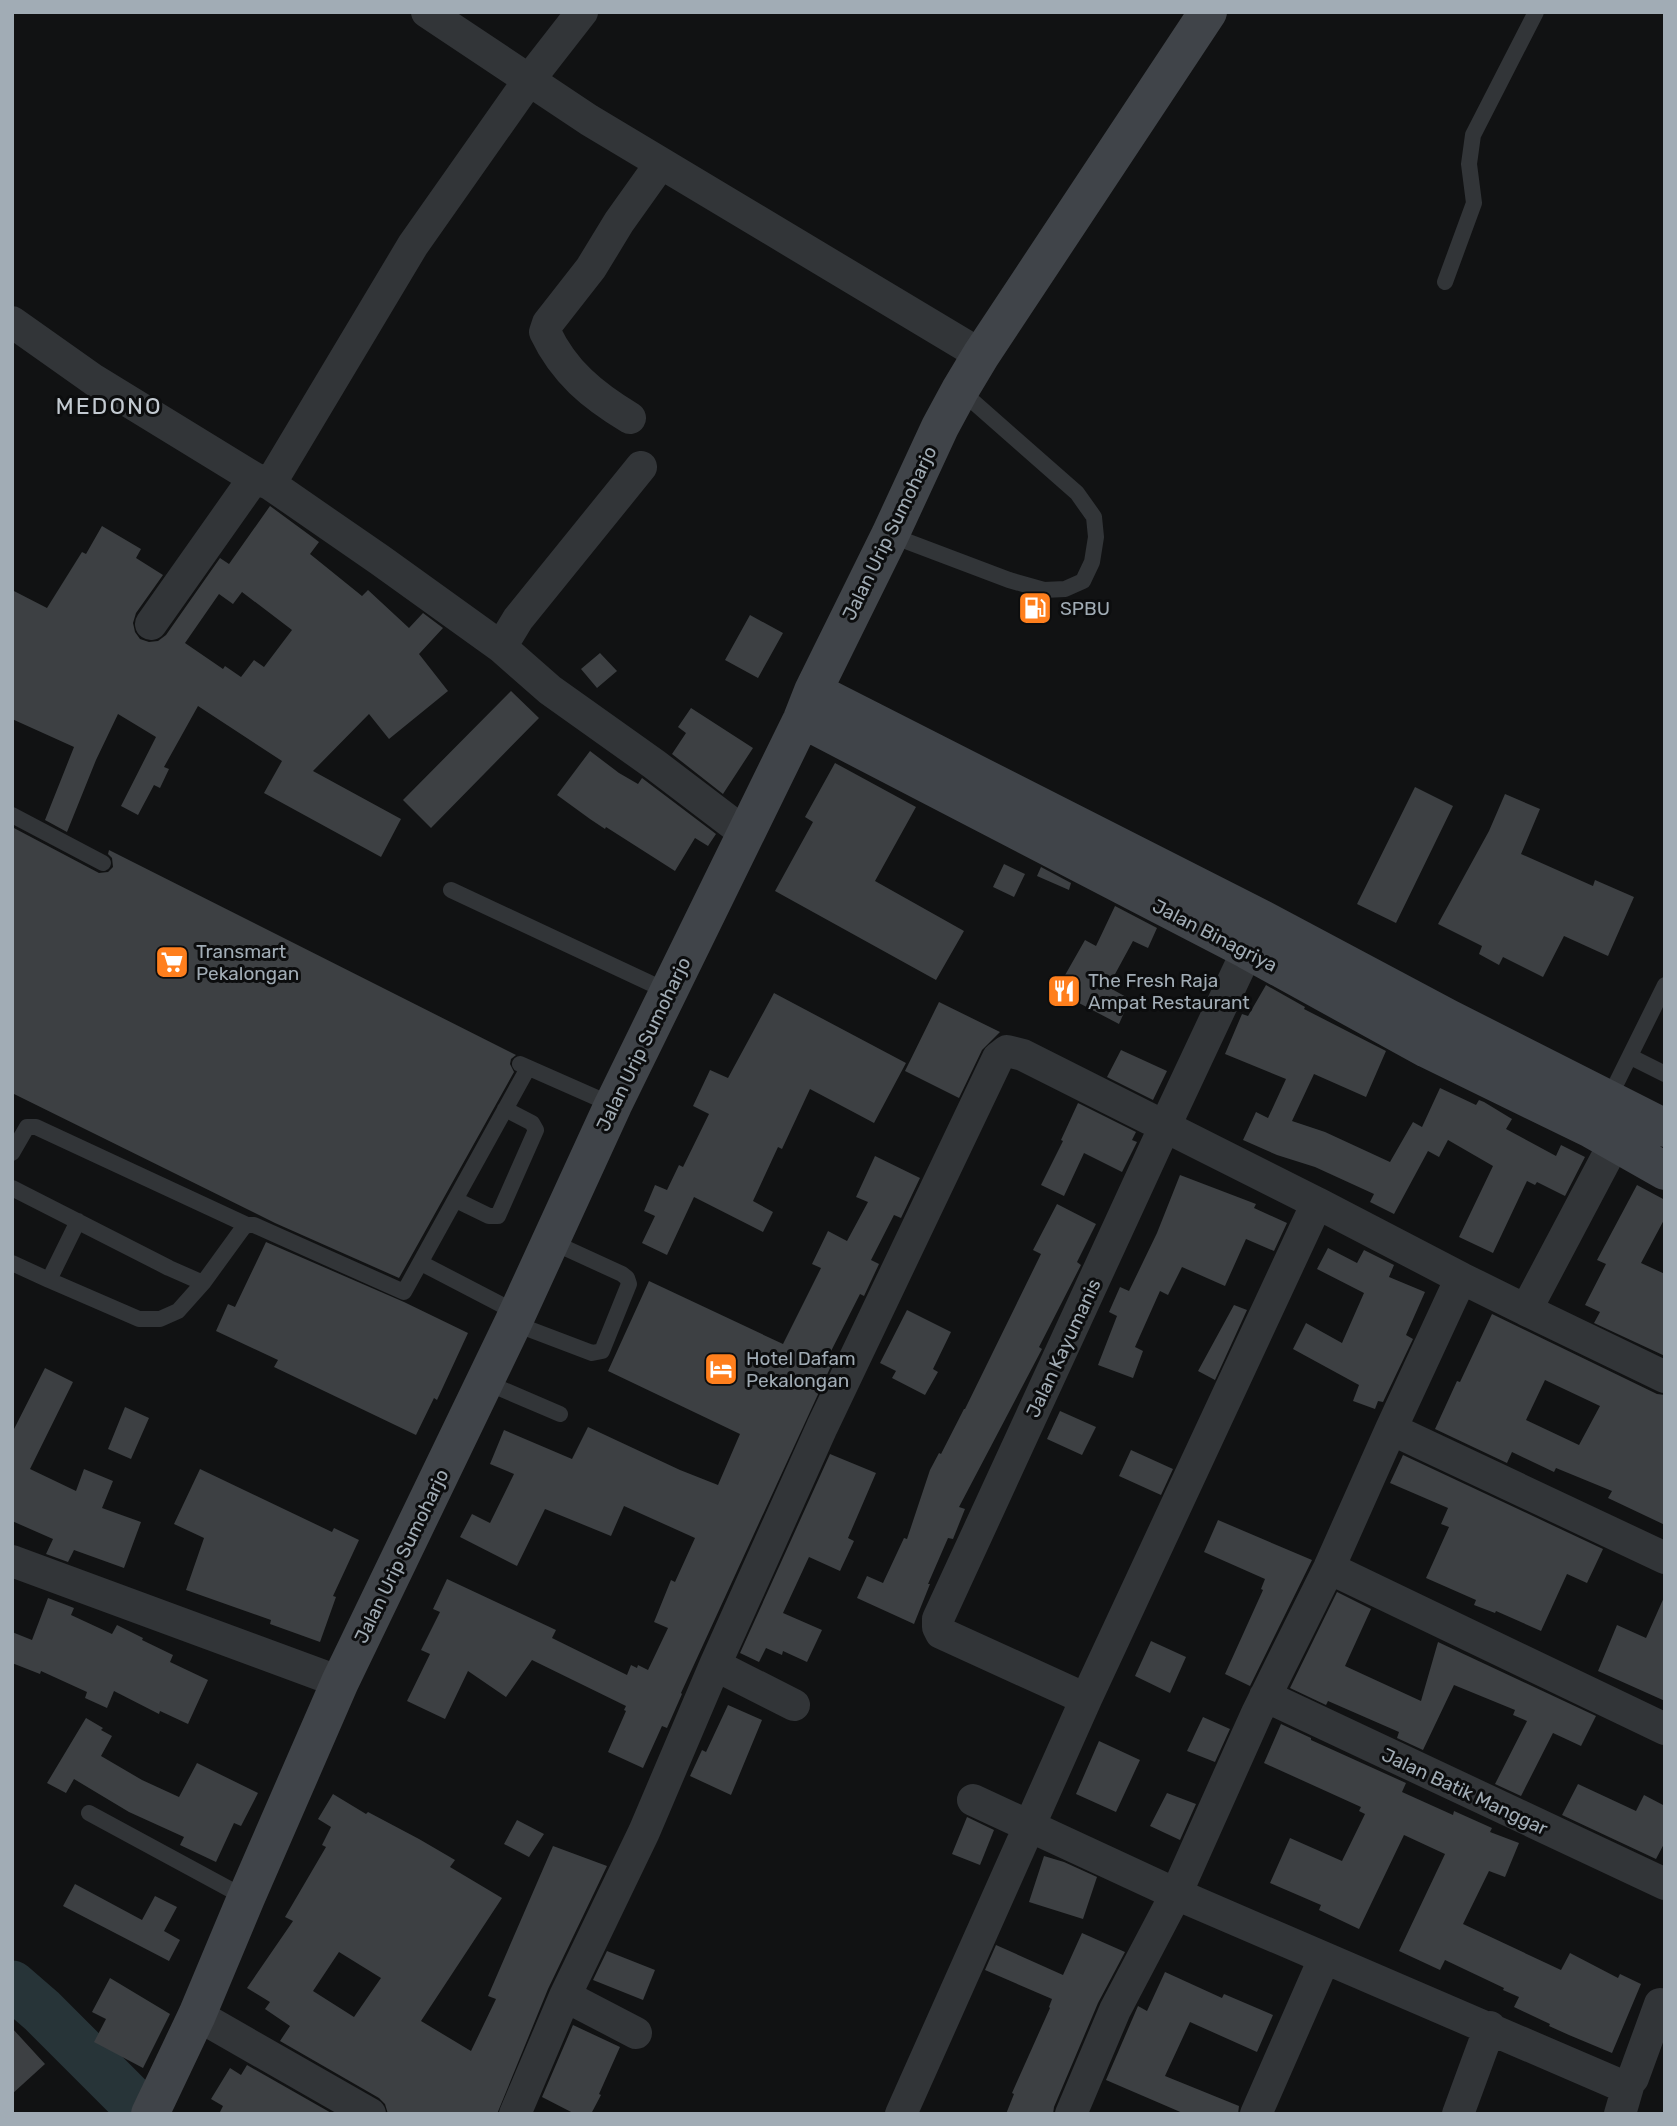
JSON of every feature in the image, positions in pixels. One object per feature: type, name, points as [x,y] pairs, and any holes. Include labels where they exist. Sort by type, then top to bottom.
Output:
[{"type":"main road","name":"Jalan Urip Sumoharjo","points":[[152,2109],[197,2015],[340,1682],[485,1382],[613,1105],[890,535],[940,426],[981,355],[1208,12]]},
{"type":"main road","name":"Jalan Binagriya","points":[[808,705],[1255,935],[1448,1017],[1610,1110],[1665,1171]]},
{"type":"main road","name":"Jalan Binagriya","points":[[1255,935],[1427,1049],[1665,1128]]},
{"type":"main road","points":[[1427,1049],[1448,1017]]},
{"type":"street","points":[[427,12],[589,120],[981,355]]},
{"type":"street","points":[[151,624],[262,481],[413,245],[529,80],[582,12]]},
{"type":"street","points":[[629,418],[584,386],[570,372],[545,332],[548,323],[591,268],[619,222],[661,163]]},
{"type":"street","points":[[12,323],[94,380],[262,481],[380,560],[501,647],[550,691],[654,764],[746,834]]},
{"type":"street","points":[[501,647],[518,619],[641,467]]},
{"type":"street","name":"Jalan Kayumanis","points":[[1086,1699],[941,1633],[938,1627],[939,1619],[1255,935]]},
{"type":"street","points":[[515,2114],[565,1996],[644,1832],[715,1665],[822,1427],[998,1058],[1007,1051],[1023,1055],[1461,1278],[1665,1377]]},
{"type":"street","points":[[1526,1310],[1610,1110]]},
{"type":"street","points":[[901,2114],[1086,1699],[1317,1203]]},
{"type":"street","points":[[1070,2114],[1115,2010],[1177,1894],[1265,1696],[1329,1568],[1461,1278]]},
{"type":"street","points":[[1391,1429],[1665,1558]]},
{"type":"street","points":[[12,1561],[340,1682]]},
{"type":"street","points":[[1329,1568],[1665,1729]]},
{"type":"street","points":[[715,1665],[794,1705]]},
{"type":"street","name":"Jalan Batik Manggar","points":[[1265,1696],[1665,1884]]},
{"type":"street","points":[[973,1800],[1324,1959],[1490,2027],[1620,2085],[1629,2083]]},
{"type":"street","points":[[1256,2114],[1324,1959]]},
{"type":"street","points":[[565,1996],[636,2033]]},
{"type":"street","points":[[1620,2114],[1629,2083],[1663,2001]]},
{"type":"street","points":[[197,2015],[370,2114]]},
{"type":"street","points":[[1458,2114],[1490,2027]]},
{"type":"lane","points":[[1445,282],[1474,203],[1469,164],[1472,135],[1536,12]]},
{"type":"lane","points":[[890,535],[1009,580],[1044,590],[1065,589],[1083,581],[1092,562],[1096,537],[1094,517],[1077,493],[960,390]]},
{"type":"lane","points":[[12,815],[103,863]]},
{"type":"lane","points":[[451,890],[669,992]]},
{"type":"lane","points":[[1610,1110],[1631,1057],[1665,985]]},
{"type":"lane","points":[[1631,1057],[1665,1073]]},
{"type":"lane","points":[[12,1153],[27,1126],[36,1127],[247,1225],[254,1225],[403,1292],[505,1109],[524,1066],[613,1105]]},
{"type":"lane","points":[[456,1200],[489,1216],[498,1216],[536,1130],[533,1123],[505,1109]]},
{"type":"lane","points":[[12,1188],[203,1283]]},
{"type":"lane","points":[[49,1280],[78,1221]]},
{"type":"lane","points":[[12,1263],[139,1319],[160,1319],[178,1311],[247,1225]]},
{"type":"lane","points":[[421,1263],[515,1318],[592,1353],[602,1351],[629,1284],[627,1278],[622,1273],[550,1241]]},
{"type":"lane","points":[[485,1382],[560,1414]]},
{"type":"lane","points":[[89,1813],[246,1898]]},
{"type":"building","points":[[270,506],[319,542],[310,554],[362,596],[368,590],[409,628],[423,613],[443,628],[419,654],[448,691],[389,739],[369,714],[313,771],[401,819],[381,857],[264,793],[282,761],[198,706],[164,767],[169,769],[160,788],[154,785],[138,815],[121,806],[156,737],[118,714],[67,832],[45,820],[74,747],[12,719],[12,590],[47,608],[82,552],[86,554],[102,526],[141,549],[136,558],[163,575],[136,613],[133,623],[140,639],[158,641],[166,635],[220,558],[229,564]],"holes":[[[242,592],[292,630],[264,667],[254,660],[241,677],[225,666],[223,669],[185,643],[219,594],[233,604]]]},
{"type":"building","points":[[750,615],[783,633],[758,678],[725,660]]},
{"type":"building","points":[[600,653],[617,671],[597,688],[581,669]]},
{"type":"building","points":[[511,691],[539,718],[431,828],[403,800]]},
{"type":"building","points":[[691,708],[753,748],[723,794],[672,754],[686,733],[678,727]]},
{"type":"building","points":[[590,751],[638,784],[642,778],[716,834],[708,846],[695,838],[675,871],[606,827],[605,829],[557,795]]},
{"type":"building","points":[[835,763],[916,807],[875,881],[964,931],[936,980],[775,891],[813,822],[805,817]]},
{"type":"building","points":[[1415,787],[1453,806],[1396,923],[1357,904]]},
{"type":"building","points":[[1505,794],[1540,809],[1521,854],[1593,886],[1595,880],[1634,897],[1608,956],[1564,936],[1543,977],[1503,957],[1499,965],[1479,954],[1482,946],[1438,924],[1489,831]]},
{"type":"building","name":"Transmart Pekalongan","points":[[12,827],[99,873],[108,872],[113,867],[109,850],[516,1055],[510,1064],[514,1072],[399,1278],[275,1223],[12,1093]]},
{"type":"building","points":[[1004,864],[1025,874],[1014,897],[993,887]]},
{"type":"building","points":[[1041,867],[1071,883],[1069,890],[1037,876]]},
{"type":"building","points":[[1115,906],[1157,928],[1148,948],[1133,941],[1108,987],[1130,999],[1119,1024],[1056,991],[1085,940],[1096,946]]},
{"type":"building","points":[[1266,985],[1305,1007],[1304,1009],[1386,1051],[1366,1097],[1314,1074],[1292,1121],[1325,1132],[1390,1162],[1413,1122],[1422,1127],[1440,1088],[1476,1105],[1479,1100],[1484,1102],[1512,1119],[1506,1129],[1556,1156],[1561,1145],[1585,1157],[1565,1196],[1537,1182],[1535,1185],[1527,1181],[1493,1253],[1459,1237],[1493,1166],[1448,1140],[1439,1157],[1428,1151],[1394,1214],[1370,1202],[1374,1194],[1315,1167],[1277,1155],[1243,1140],[1256,1112],[1268,1118],[1286,1079],[1225,1054],[1242,1014],[1248,1016]]},
{"type":"building","points":[[774,993],[906,1063],[874,1123],[810,1089],[782,1149],[778,1147],[753,1201],[773,1212],[763,1232],[694,1197],[667,1255],[642,1243],[655,1216],[644,1211],[655,1185],[667,1190],[679,1165],[683,1167],[709,1114],[693,1106],[710,1070],[728,1078]]},
{"type":"building","points":[[939,1002],[1000,1032],[982,1050],[959,1098],[905,1071]]},
{"type":"building","points":[[1121,1050],[1167,1071],[1153,1100],[1107,1077]]},
{"type":"building","points":[[1078,1103],[1136,1132],[1132,1140],[1137,1142],[1122,1172],[1084,1153],[1064,1196],[1041,1185]]},
{"type":"building","points":[[875,1156],[920,1178],[901,1218],[894,1215],[871,1260],[879,1264],[864,1296],[860,1294],[825,1363],[831,1366],[667,1728],[662,1726],[643,1768],[608,1752],[626,1706],[532,1660],[506,1697],[468,1671],[445,1719],[407,1701],[430,1654],[421,1650],[440,1612],[433,1609],[447,1579],[556,1630],[552,1638],[627,1675],[631,1665],[648,1670],[668,1628],[654,1622],[671,1580],[675,1582],[695,1538],[624,1506],[611,1536],[545,1509],[517,1566],[460,1537],[472,1514],[490,1523],[514,1474],[490,1464],[504,1430],[572,1459],[588,1427],[718,1485],[740,1434],[608,1371],[649,1281],[783,1344],[821,1268],[812,1264],[828,1231],[847,1241],[868,1202],[856,1197]]},
{"type":"building","points":[[1180,1175],[1256,1204],[1254,1208],[1287,1223],[1274,1251],[1246,1239],[1225,1286],[1182,1267],[1168,1295],[1160,1291],[1135,1347],[1143,1351],[1133,1378],[1098,1365],[1117,1316],[1109,1312],[1120,1287],[1129,1291],[1157,1233]]},
{"type":"building","points":[[1637,1185],[1665,1200],[1665,1218],[1641,1263],[1665,1274],[1665,1356],[1594,1323],[1600,1312],[1585,1305],[1606,1264],[1597,1260]]},
{"type":"building","points":[[1057,1204],[1096,1224],[1077,1262],[1081,1265],[1039,1347],[1042,1349],[959,1507],[965,1509],[953,1539],[948,1538],[914,1624],[857,1598],[867,1576],[883,1583],[904,1538],[907,1539],[930,1470],[965,1409],[1041,1254],[1033,1250]]},
{"type":"building","points":[[266,1242],[468,1333],[437,1400],[434,1398],[416,1435],[274,1367],[278,1360],[216,1331],[228,1304],[235,1307]]},
{"type":"building","points":[[1328,1248],[1357,1263],[1364,1250],[1394,1265],[1389,1277],[1425,1292],[1406,1335],[1413,1339],[1383,1402],[1378,1401],[1375,1409],[1353,1401],[1359,1385],[1293,1349],[1306,1323],[1342,1343],[1364,1293],[1317,1269]]},
{"type":"building","points":[[1234,1305],[1247,1310],[1215,1380],[1198,1371]]},
{"type":"building","points":[[907,1310],[951,1332],[933,1369],[938,1372],[925,1395],[892,1378],[896,1371],[880,1363]]},
{"type":"building","points":[[1492,1314],[1657,1394],[1665,1395],[1665,1525],[1608,1498],[1612,1491],[1556,1468],[1554,1472],[1512,1452],[1507,1463],[1435,1429],[1457,1381],[1460,1382]],"holes":[[[1545,1380],[1600,1406],[1579,1445],[1526,1420]]]},
{"type":"building","points":[[45,1368],[73,1382],[30,1469],[76,1491],[84,1469],[113,1481],[102,1508],[141,1522],[124,1568],[74,1550],[68,1562],[46,1554],[53,1539],[12,1521],[12,1433]]},
{"type":"building","points":[[125,1407],[149,1418],[131,1459],[108,1449]]},
{"type":"building","points":[[1060,1411],[1096,1427],[1082,1455],[1047,1439]]},
{"type":"building","points":[[1131,1450],[1173,1469],[1161,1495],[1119,1476]]},
{"type":"building","points":[[830,1454],[876,1473],[848,1538],[854,1541],[840,1571],[809,1557],[783,1613],[822,1630],[807,1662],[783,1651],[782,1655],[766,1648],[759,1662],[740,1653]]},
{"type":"building","points":[[1403,1455],[1603,1549],[1587,1583],[1567,1574],[1541,1631],[1496,1611],[1495,1613],[1474,1605],[1476,1600],[1426,1578],[1449,1527],[1441,1524],[1448,1508],[1390,1483]]},
{"type":"building","points":[[200,1469],[332,1532],[334,1528],[359,1540],[333,1596],[336,1597],[320,1642],[270,1624],[271,1620],[186,1590],[204,1538],[174,1524]]},
{"type":"building","points":[[1218,1520],[1312,1560],[1250,1686],[1225,1674],[1263,1590],[1261,1589],[1265,1579],[1204,1552]]},
{"type":"building","points":[[1337,1592],[1371,1609],[1345,1666],[1421,1701],[1438,1642],[1596,1716],[1581,1746],[1553,1733],[1521,1796],[1495,1784],[1527,1721],[1513,1715],[1515,1710],[1454,1685],[1423,1750],[1397,1738],[1399,1732],[1328,1701],[1326,1705],[1290,1688]]},
{"type":"building","points":[[1665,1595],[1665,1701],[1598,1671],[1617,1625],[1646,1638]]},
{"type":"building","points":[[48,1598],[74,1608],[71,1615],[112,1634],[117,1625],[143,1638],[142,1640],[173,1655],[170,1662],[208,1680],[188,1724],[160,1711],[159,1714],[114,1691],[107,1708],[85,1698],[87,1692],[41,1671],[40,1674],[12,1663],[12,1632],[32,1640]]},
{"type":"building","points":[[1151,1641],[1186,1657],[1170,1693],[1135,1676]]},
{"type":"building","points":[[728,1705],[762,1720],[731,1795],[690,1776],[702,1750],[706,1752]]},
{"type":"building","points":[[1203,1717],[1230,1729],[1215,1762],[1187,1751]]},
{"type":"building","points":[[86,1718],[112,1736],[101,1756],[142,1780],[179,1797],[197,1763],[258,1793],[241,1826],[234,1823],[216,1862],[180,1845],[184,1837],[129,1812],[74,1779],[66,1793],[47,1783]]},
{"type":"building","points":[[1281,1724],[1406,1783],[1402,1792],[1453,1815],[1454,1811],[1492,1828],[1490,1832],[1519,1843],[1505,1877],[1489,1871],[1463,1924],[1561,1970],[1570,1953],[1618,1978],[1620,1974],[1641,1984],[1612,2053],[1549,2026],[1550,2024],[1514,2007],[1519,1997],[1503,1990],[1504,1988],[1445,1960],[1440,1970],[1399,1951],[1445,1854],[1404,1835],[1359,1929],[1319,1910],[1321,1905],[1270,1883],[1290,1838],[1342,1861],[1365,1814],[1359,1811],[1361,1807],[1264,1763]]},
{"type":"building","points":[[1099,1741],[1140,1760],[1116,1812],[1076,1794]]},
{"type":"building","points":[[1578,1784],[1636,1811],[1644,1795],[1665,1806],[1665,1842],[1656,1859],[1562,1815]]},
{"type":"building","points":[[1167,1793],[1196,1804],[1180,1840],[1150,1826]]},
{"type":"building","points":[[333,1794],[455,1860],[450,1867],[502,1898],[421,2021],[471,2051],[496,1999],[488,1996],[553,1846],[607,1866],[548,1989],[497,2114],[388,2114],[385,2104],[379,2098],[280,2041],[290,2026],[265,2009],[270,2002],[247,1988],[293,1921],[285,1917],[326,1847],[322,1845],[331,1827],[318,1819]],"holes":[[[339,1952],[381,1978],[354,2017],[313,1991]]]},
{"type":"building","points":[[967,1817],[994,1830],[980,1865],[952,1854]]},
{"type":"building","points":[[517,1820],[544,1834],[529,1857],[504,1844]]},
{"type":"building","points":[[1044,1856],[1097,1877],[1083,1919],[1029,1902]]},
{"type":"building","points":[[75,1884],[142,1920],[155,1896],[177,1907],[164,1931],[180,1940],[169,1961],[63,1906]]},
{"type":"building","points":[[1082,1933],[1125,1952],[1098,2003],[1053,2114],[1006,2114],[1014,2094],[1012,2093],[1052,1999],[985,1970],[996,1945],[1063,1975]]},
{"type":"building","points":[[607,1951],[655,1970],[643,2000],[593,1980]]},
{"type":"building","points":[[1165,1972],[1222,1998],[1224,1994],[1273,2015],[1257,2052],[1190,2022],[1165,2076],[1239,2106],[1238,2114],[1185,2114],[1106,2080],[1138,2006],[1147,2011]]},
{"type":"building","points":[[110,1978],[170,2014],[143,2068],[94,2042],[106,2019],[92,2012]]},
{"type":"building","points":[[573,2025],[620,2047],[591,2114],[575,2114],[542,2097]]},
{"type":"building","points":[[12,2028],[45,2064],[12,2094]]},
{"type":"building","points":[[247,2065],[333,2114],[219,2114],[223,2106],[211,2099],[230,2068],[241,2075]]},
{"type":"waterway","points":[[12,1985],[42,2011],[145,2114]]},
{"type":"place","name":"SPBU","points":[[1035,608]]},
{"type":"place","name":"Transmart Pekalongan","points":[[172,962]]},
{"type":"place","name":"The Fresh Raja Ampat Restaurant","points":[[1064,991]]},
{"type":"place","name":"Hotel Dafam Pekalongan","points":[[721,1369]]},
{"type":"district","name":"MEDONO","points":[[109,406]]}]
